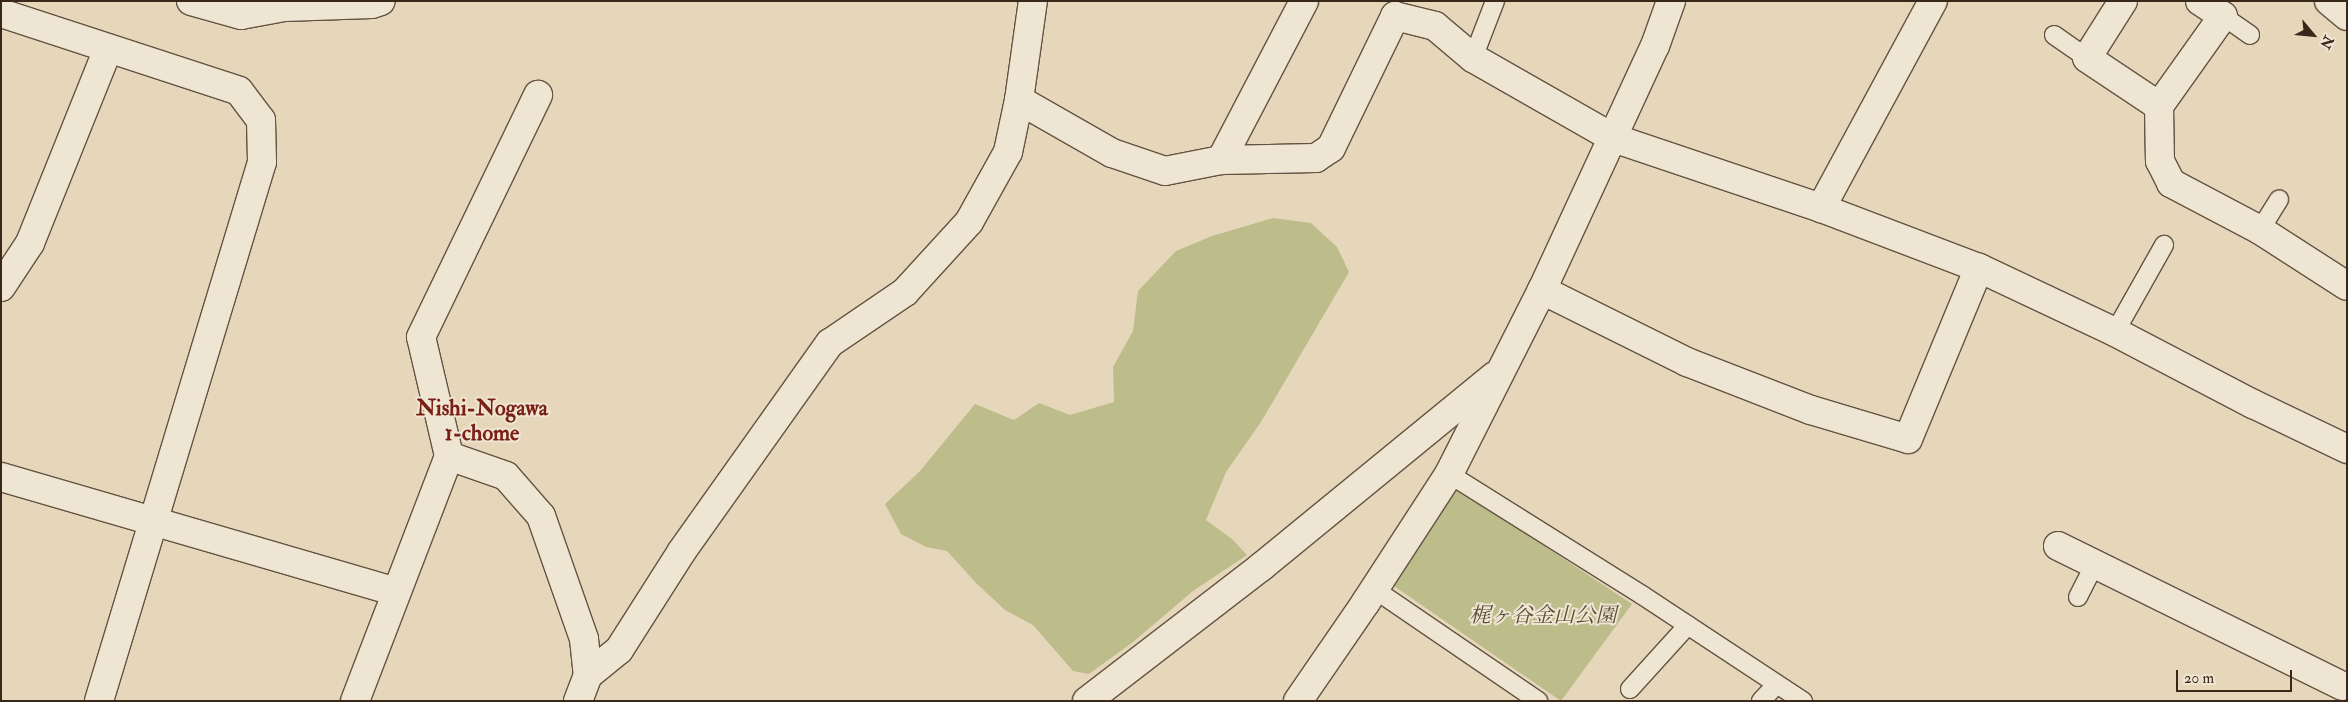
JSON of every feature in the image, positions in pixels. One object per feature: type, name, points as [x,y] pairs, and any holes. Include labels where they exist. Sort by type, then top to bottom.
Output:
[{"type":"street","points":[[192,1],[241,15],[284,8],[372,4],[381,1]]},
{"type":"street","points":[[588,675],[619,650],[682,551],[830,342],[906,292],[969,222],[1008,152],[1018,100],[1032,1]]},
{"type":"street","points":[[1221,160],[1304,1]]},
{"type":"street","points":[[1298,701],[1449,474],[1542,290],[1655,46],[1671,1]]},
{"type":"street","points":[[1821,208],[1933,1]]},
{"type":"street","points":[[2123,1],[2087,58],[2159,106]]},
{"type":"street","points":[[2200,1],[2223,16],[2159,106],[2160,161],[2172,183],[2260,230],[2347,286]]},
{"type":"street","points":[[2330,1],[2347,16]]},
{"type":"street","points":[[1,13],[239,91],[261,120],[262,162],[152,520],[99,701]]},
{"type":"street","points":[[1018,100],[1112,153],[1165,171],[1221,160],[1316,158],[1331,148],[1395,16],[1435,26],[1473,58],[1613,138],[1821,208],[1979,268],[2115,332],[2253,404],[2347,449]]},
{"type":"street","points":[[1,287],[30,243],[108,49]]},
{"type":"street","points":[[355,701],[449,456],[421,337],[538,95]]},
{"type":"street","points":[[1542,290],[1687,362],[1811,410],[1908,439],[1979,268]]},
{"type":"street","points":[[1087,701],[1261,567],[1501,370]]},
{"type":"street","points":[[449,456],[506,476],[541,516],[584,639],[588,675],[578,701]]},
{"type":"street","points":[[1,477],[396,592]]},
{"type":"street","points":[[2058,546],[2341,688]]},
{"type":"lane","points":[[1473,58],[1495,1]]},
{"type":"lane","points":[[2223,16],[2250,35]]},
{"type":"lane","points":[[2054,35],[2087,58]]},
{"type":"lane","points":[[2260,230],[2279,200]]},
{"type":"lane","points":[[2115,332],[2164,245]]},
{"type":"lane","points":[[1449,474],[1688,625],[1803,701]]},
{"type":"lane","points":[[2078,596],[2095,564]]},
{"type":"lane","points":[[1374,589],[1538,701]]},
{"type":"lane","points":[[1630,689],[1688,625]]},
{"type":"lane","points":[[1761,701],[1777,684]]},
{"type":"green space","points":[[1273,218],[1311,223],[1337,247],[1349,272],[1261,422],[1226,472],[1206,520],[1232,539],[1247,555],[1193,591],[1133,642],[1089,674],[1073,671],[1033,625],[1005,610],[976,583],[947,551],[926,547],[901,534],[885,504],[920,471],[975,404],[1014,420],[1039,403],[1070,415],[1114,402],[1113,367],[1133,331],[1138,291],[1176,251],[1212,236]]},
{"type":"green space","name":"梶ヶ谷金山公園","points":[[1457,488],[1632,604],[1561,701],[1391,584]]},
{"type":"district","name":"Nishi-Nogawa 1-chome","points":[[482,420]]}]
